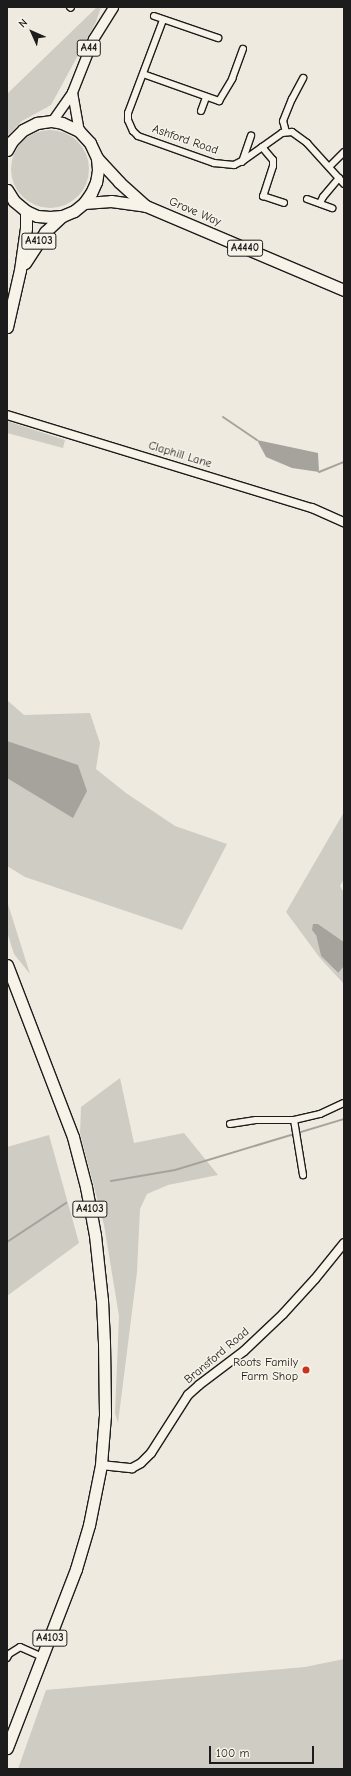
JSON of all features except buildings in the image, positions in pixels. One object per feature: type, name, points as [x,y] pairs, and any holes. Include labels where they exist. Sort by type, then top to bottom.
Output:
[{"type":"highway","points":[[7,150],[12,141],[23,130],[37,123],[62,123],[79,131],[90,143],[97,158],[98,170],[96,182],[84,203],[74,211],[62,216],[37,216],[26,211],[11,200],[7,190]]},
{"type":"highway","name":"Grove Way","points":[[97,158],[119,182],[146,206]]},
{"type":"highway","name":"Grove Way","points":[[84,203],[111,201],[146,206],[344,290]]},
{"type":"highway","name":"A4103","points":[[7,327],[20,270],[26,228],[26,211]]},
{"type":"highway","name":"A4103","points":[[20,270],[31,251],[45,232],[62,216]]},
{"type":"highway","name":"A4103","points":[[7,965],[73,1137],[86,1187],[95,1235],[104,1342],[104,1415],[101,1466],[89,1525],[76,1569],[7,1748]]},
{"type":"main road","name":"A44","points":[[52,122],[72,92],[93,39],[113,7]]},
{"type":"main road","points":[[72,92],[79,131]]},
{"type":"street","points":[[154,16],[218,38]]},
{"type":"street","name":"Ashford Road","points":[[163,20],[128,113],[128,120],[133,132],[138,136],[214,163],[234,165],[242,162]]},
{"type":"street","points":[[142,74],[219,101],[232,79],[243,49]]},
{"type":"street","points":[[286,132],[283,121],[304,78]]},
{"type":"street","points":[[200,111],[206,97]]},
{"type":"street","points":[[242,162],[286,132],[292,132],[302,138],[330,166],[344,184]]},
{"type":"street","points":[[242,162],[251,136]]},
{"type":"street","points":[[262,147],[273,160],[273,166],[263,196],[284,204]]},
{"type":"street","points":[[330,166],[344,152]]},
{"type":"street","points":[[320,203],[323,197],[339,178]]},
{"type":"street","points":[[307,199],[332,208]]},
{"type":"street","name":"Claphill Lane","points":[[9,416],[312,508],[344,522]]},
{"type":"street","points":[[230,1124],[256,1120],[294,1120],[320,1114],[344,1103]]},
{"type":"street","points":[[294,1120],[303,1175]]},
{"type":"street","name":"Bransford Road","points":[[101,1466],[132,1468],[142,1463],[151,1453],[188,1395],[244,1351],[283,1314],[315,1279],[344,1243]]},
{"type":"street","points":[[7,1658],[9,1654],[20,1647],[42,1657]]},
{"type":"shaded area","points":[[97,7],[101,7],[96,22],[51,105],[22,121],[7,136],[7,94]]},
{"type":"shaded area","points":[[50,130],[65,133],[78,141],[86,154],[89,169],[86,184],[78,197],[65,205],[50,208],[35,205],[22,197],[14,184],[11,169],[14,154],[22,141],[35,133]]},
{"type":"shaded area","points":[[7,421],[65,440],[63,448],[7,433]]},
{"type":"shaded area","points":[[257,440],[318,453],[319,472],[292,468],[266,457]]},
{"type":"shaded area","points":[[7,700],[24,715],[90,713],[100,743],[96,769],[126,793],[175,826],[227,844],[182,930],[25,877],[7,866]]},
{"type":"shaded area","points":[[7,741],[78,765],[87,791],[73,818],[7,778]]},
{"type":"shaded area","points":[[344,812],[344,879],[340,886],[344,893],[344,942],[318,924],[316,935],[321,956],[337,973],[344,966],[344,984],[320,958],[286,912]]},
{"type":"shaded area","points":[[7,901],[30,974],[14,954],[7,932]]},
{"type":"shaded area","points":[[313,924],[318,924],[344,942],[344,966],[338,973],[321,956],[316,935],[312,930]]},
{"type":"shaded area","points":[[120,1078],[134,1143],[184,1133],[218,1175],[168,1185],[147,1194],[140,1209],[137,1272],[118,1423],[115,1413],[119,1316],[104,1225],[80,1133],[81,1107]]},
{"type":"shaded area","points":[[49,1135],[79,1243],[7,1296],[7,1147]]},
{"type":"shaded area","points":[[344,1659],[344,1769],[18,1769],[46,1690],[305,1667]]},
{"type":"waterway","points":[[223,417],[257,440]]},
{"type":"waterway","points":[[319,472],[344,462]]},
{"type":"waterway","points":[[111,1181],[175,1170],[344,1119]]},
{"type":"waterway","points":[[7,1242],[66,1203]]},
{"type":"place","name":"Roots Family Farm Shop","points":[[306,1370]]}]
